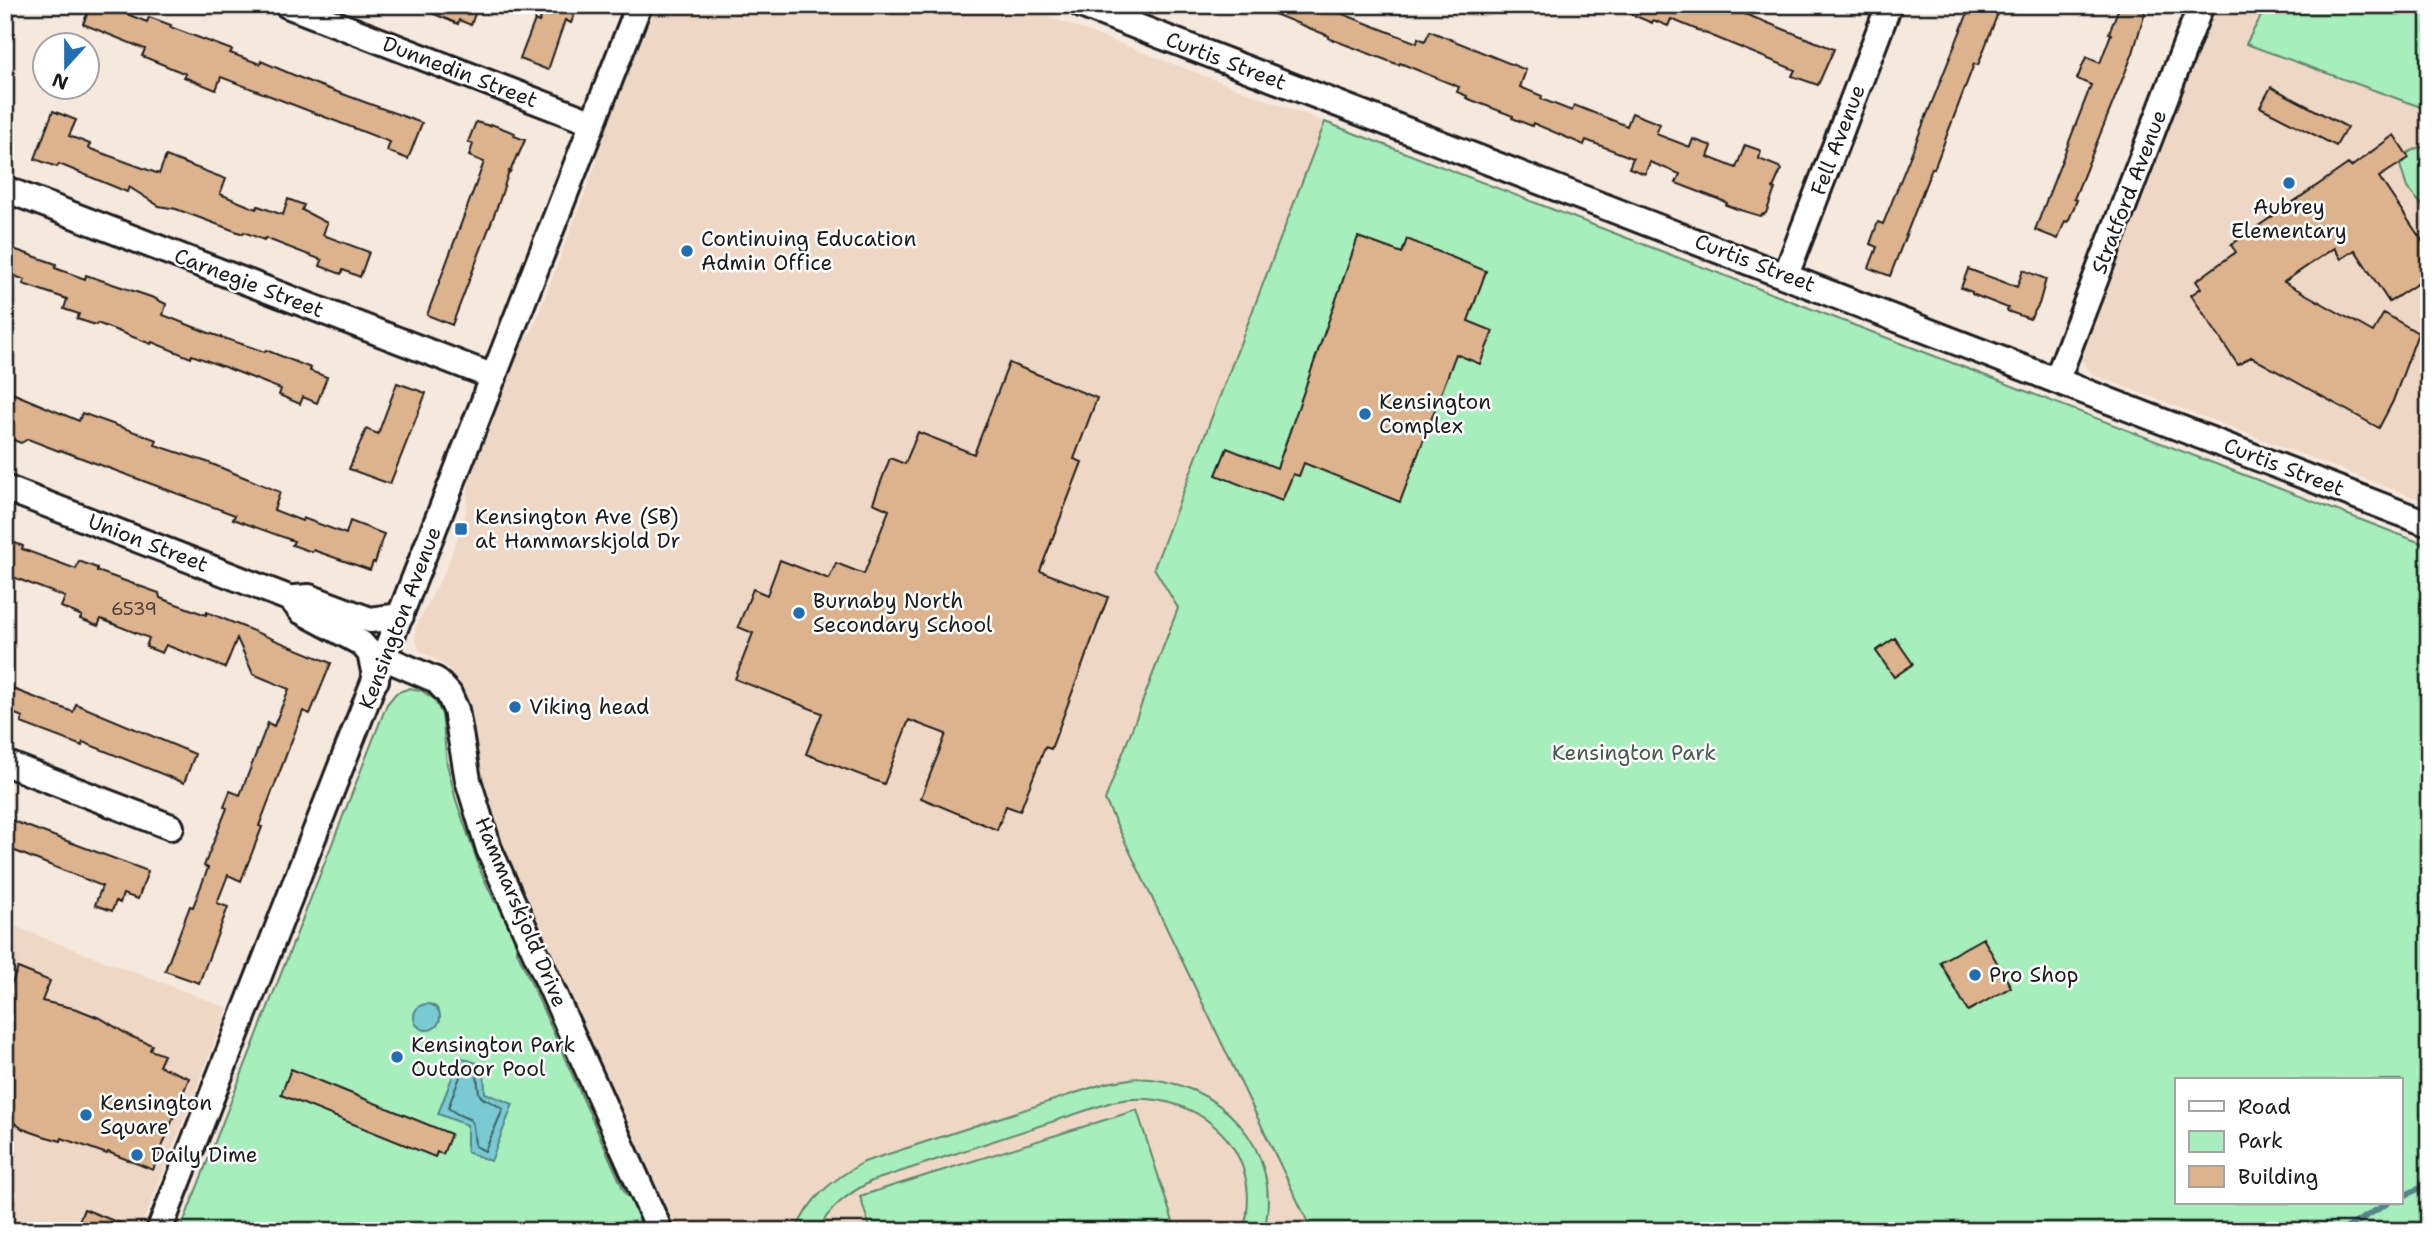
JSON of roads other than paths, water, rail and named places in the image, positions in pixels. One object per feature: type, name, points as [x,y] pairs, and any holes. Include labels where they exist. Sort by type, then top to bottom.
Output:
[{"type":"street","name":"Dunnedin Street","points":[[287,5],[593,124]]},
{"type":"street","name":"Kensington Avenue","points":[[159,1231],[639,5]]},
{"type":"street","name":"Curtis Street","points":[[1081,5],[2429,524]]},
{"type":"street","name":"Stratford Avenue","points":[[2057,380],[2201,5]]},
{"type":"street","name":"Fell Avenue","points":[[1786,275],[1887,6]]},
{"type":"street","name":"Carnegie Street","points":[[5,189],[494,377]]},
{"type":"street","name":"Union Street","points":[[5,488],[290,599],[301,611],[361,643],[381,669]]},
{"type":"street","name":"Union Street","points":[[290,599],[309,597],[370,620],[401,616]]},
{"type":"street","name":"Hammarskjold Drive","points":[[381,669],[436,680],[449,694],[456,710],[468,780],[489,849],[660,1231]]},
{"type":"street","points":[[5,764],[171,827]]},
{"type":"water","points":[[427,1004],[437,1007],[440,1017],[437,1027],[427,1030],[417,1027],[414,1017],[417,1007]]},
{"type":"water","points":[[460,1057],[484,1066],[485,1093],[513,1104],[491,1161],[467,1152],[467,1125],[438,1114]]},
{"type":"waterway","points":[[2402,1197],[2429,1184]]},
{"type":"waterway","points":[[2342,1231],[2386,1204]]},
{"type":"place","name":"Aubrey Elementary","points":[[2289,183]]},
{"type":"place","name":"Continuing Education Admin Office","points":[[687,251]]},
{"type":"place","name":"Kensington Complex","points":[[1365,414]]},
{"type":"place","name":"Kensington Ave (SB) at Hammarskjold Dr","points":[[461,529]]},
{"type":"place","name":"Burnaby North Secondary School","points":[[799,613]]},
{"type":"place","name":"Viking head","points":[[515,707]]},
{"type":"place","name":"Pro Shop","points":[[1975,975]]},
{"type":"place","name":"Kensington Park Outdoor Pool","points":[[397,1057]]},
{"type":"place","name":"Kensington Square","points":[[86,1115]]},
{"type":"place","name":"Daily Dime","points":[[137,1155]]},
{"type":"park label","name":"Kensington Park","points":[[1634,753]]}]
